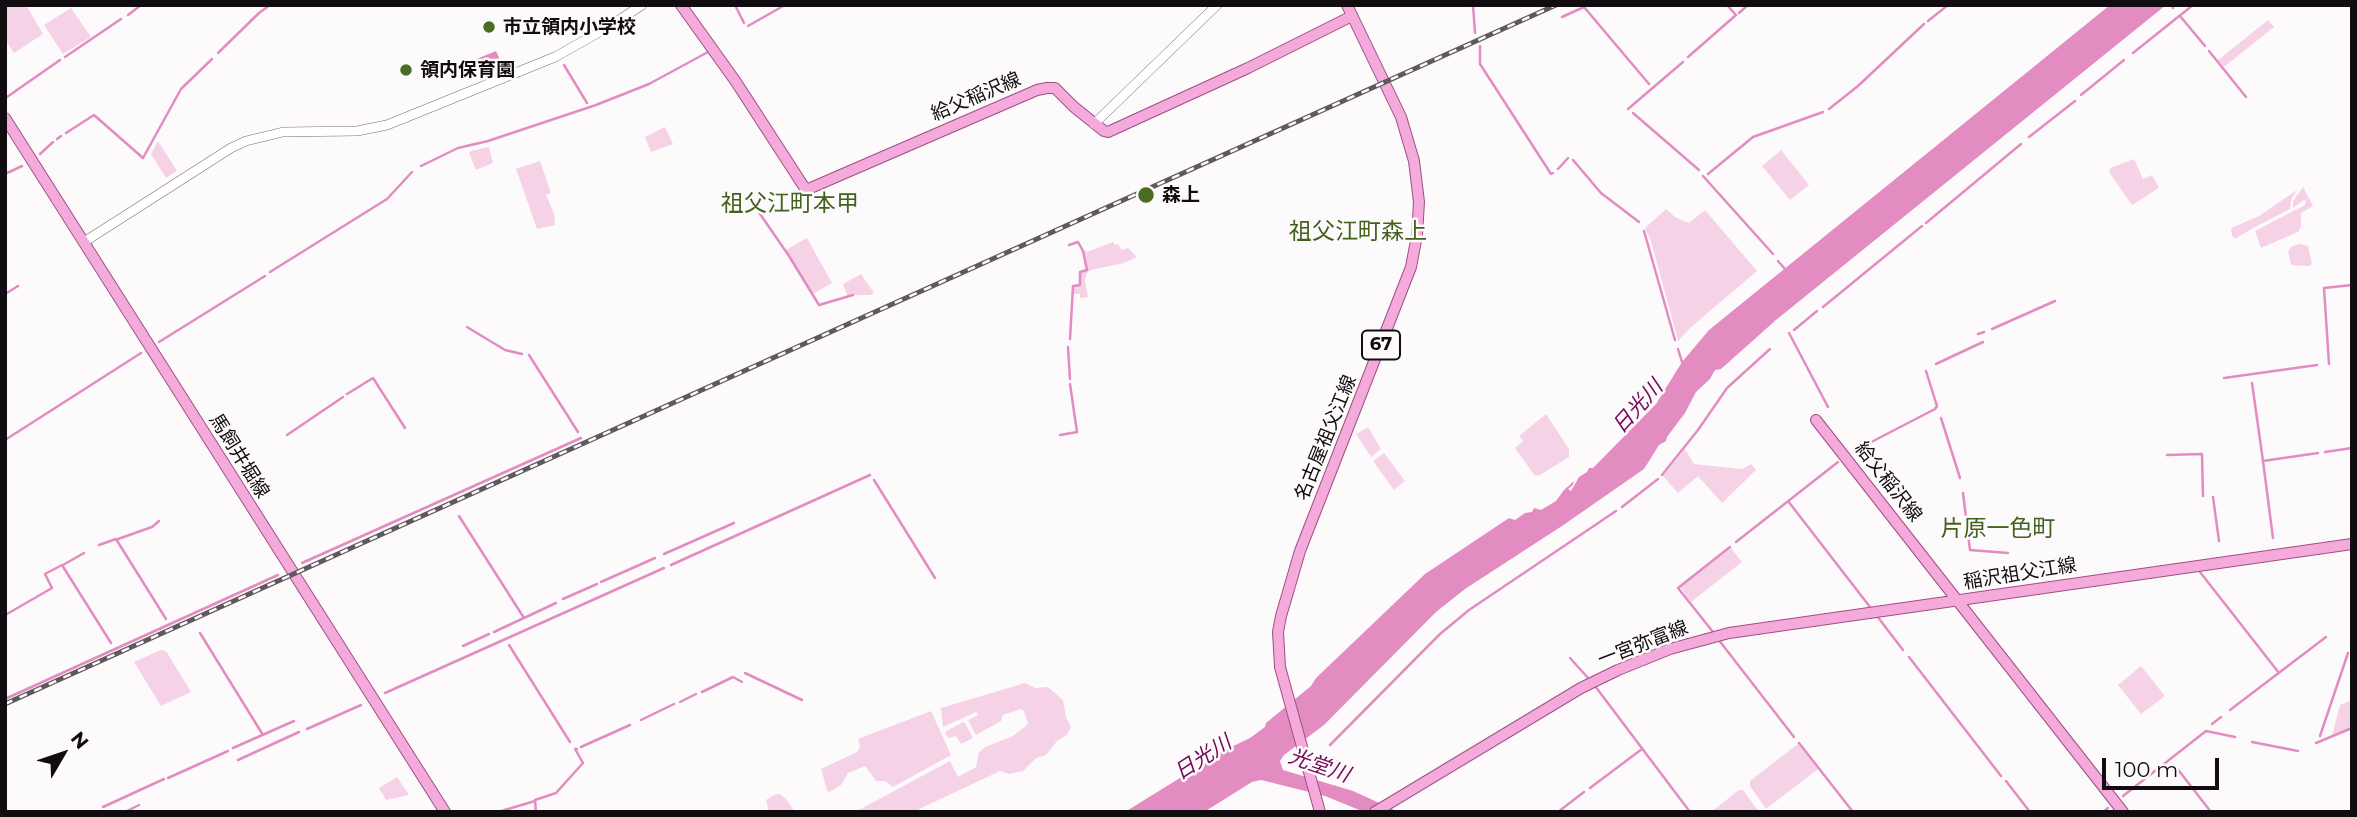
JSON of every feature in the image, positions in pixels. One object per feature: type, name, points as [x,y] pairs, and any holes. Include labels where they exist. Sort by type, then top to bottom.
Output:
[{"type":"main road","name":"給父稲沢線","points":[[681,5],[736,82],[806,190],[1037,90],[1055,88],[1094,124]]},
{"type":"main road","points":[[1094,124],[1108,132],[1248,68],[1349,11]]},
{"type":"main road","name":"名古屋祖父江線","points":[[1318,807],[1286,687],[1278,650],[1279,632],[1300,551],[1410,267],[1417,235],[1419,202],[1417,177],[1408,137],[1349,11]]},
{"type":"main road","name":"馬飼井堀線","points":[[5,118],[445,812]]},
{"type":"main road","name":"給父稲沢線","points":[[1816,420],[1957,600]]},
{"type":"main road","name":"稲沢祖父江線","points":[[2123,812],[1957,600],[2352,544]]},
{"type":"main road","name":"一宮弥富線","points":[[1375,812],[1581,688],[1648,657],[1729,633],[1957,600]]},
{"type":"street","points":[[84,242],[246,141],[283,132],[357,131],[387,125],[555,57],[642,5]]},
{"type":"street","points":[[1094,124],[1217,5]]},
{"type":"shaded area","points":[[5,5],[26,5],[43,34],[14,53],[5,40]]},
{"type":"shaded area","points":[[2110,5],[2166,5],[1776,320],[1721,369],[1715,370],[1696,392],[1685,413],[1644,469],[1465,589],[1436,612],[1324,725],[1284,755],[1280,761],[1283,770],[1353,791],[1399,812],[1364,812],[1325,796],[1261,780],[1252,782],[1204,812],[1125,812],[1265,727],[1266,723],[1311,686],[1316,678],[1425,574],[1509,518],[1515,520],[1532,512],[1534,508],[1541,510],[1556,501],[1574,481],[1568,489],[1571,491],[1579,477],[1589,468],[1593,468],[1656,404],[1682,362],[1709,330]]},
{"type":"shaded area","points":[[71,8],[91,37],[63,54],[44,25]]},
{"type":"shaded area","points":[[2268,20],[2274,27],[2224,67],[2218,60]]},
{"type":"shaded area","points":[[496,51],[501,62],[473,74],[469,62]]},
{"type":"shaded area","points":[[665,127],[673,144],[651,152],[645,137]]},
{"type":"shaded area","points":[[158,141],[177,171],[166,178],[151,154]]},
{"type":"shaded area","points":[[489,147],[493,163],[476,170],[469,153]]},
{"type":"shaded area","points":[[1781,150],[1809,185],[1790,200],[1762,166]]},
{"type":"shaded area","points":[[2134,159],[2143,179],[2152,175],[2159,188],[2132,205],[2109,172],[2110,168]]},
{"type":"shaded area","points":[[540,161],[551,193],[546,195],[554,214],[555,225],[537,229],[516,169]]},
{"type":"shaded area","points":[[2303,187],[2313,206],[2301,213],[2301,227],[2298,232],[2261,248],[2255,231],[2305,205],[2304,200],[2293,208],[2293,201]]},
{"type":"shaded area","points":[[2297,190],[2291,200],[2290,209],[2235,239],[2232,236],[2231,228],[2259,216]]},
{"type":"shaded area","points":[[1666,209],[1675,217],[1689,223],[1705,210],[1757,271],[1678,341],[1651,241],[1645,228]]},
{"type":"shaded area","points":[[807,238],[832,283],[813,294],[786,250]]},
{"type":"shaded area","points":[[1113,242],[1122,250],[1128,248],[1137,257],[1124,263],[1091,270],[1085,280],[1088,297],[1080,298],[1080,294],[1073,294],[1074,286],[1080,286],[1080,272],[1087,270],[1084,250],[1087,252]]},
{"type":"shaded area","points":[[2292,246],[2308,246],[2312,263],[2310,266],[2291,265],[2288,251]]},
{"type":"shaded area","points":[[861,274],[874,293],[847,295],[843,284]]},
{"type":"shaded area","points":[[1546,414],[1569,449],[1569,457],[1535,476],[1515,448],[1523,441],[1519,436]]},
{"type":"shaded area","points":[[1368,427],[1381,449],[1371,457],[1356,434]]},
{"type":"shaded area","points":[[1685,449],[1694,464],[1742,469],[1751,464],[1756,470],[1722,503],[1698,476],[1678,493],[1663,476]]},
{"type":"shaded area","points":[[1384,453],[1405,481],[1394,490],[1373,461]]},
{"type":"shaded area","points":[[1731,548],[1742,562],[1691,602],[1680,587]]},
{"type":"shaded area","points":[[161,650],[166,651],[191,692],[161,706],[134,662]]},
{"type":"shaded area","points":[[2141,666],[2165,696],[2141,714],[2118,685]]},
{"type":"shaded area","points":[[1025,683],[1035,688],[1048,687],[1063,700],[1071,727],[1067,735],[1057,741],[1046,755],[1036,758],[1023,771],[1009,774],[1000,771],[913,812],[855,812],[950,761],[958,777],[976,767],[979,752],[985,747],[1013,736],[1028,724],[1024,711],[1021,709],[1003,715],[1001,721],[976,735],[968,720],[978,715],[976,712],[943,727],[941,708]]},
{"type":"shaded area","points":[[2352,700],[2352,727],[2332,736],[2340,705]]},
{"type":"shaded area","points":[[931,711],[951,755],[893,787],[885,781],[876,781],[865,766],[848,773],[842,784],[835,789],[829,792],[827,790],[821,769],[857,752],[860,747],[858,739]]},
{"type":"shaded area","points":[[963,722],[973,738],[961,744],[956,736],[948,738],[945,732]]},
{"type":"shaded area","points":[[1798,744],[1818,769],[1766,809],[1750,786],[1750,781]]},
{"type":"shaded area","points":[[397,777],[409,795],[386,800],[379,788]]},
{"type":"shaded area","points":[[1739,790],[1743,790],[1759,812],[1711,812]]},
{"type":"shaded area","points":[[780,794],[795,812],[769,812],[766,800]]},
{"type":"waterway","points":[[128,15],[141,5]]},
{"type":"waterway","points":[[218,53],[270,5]]},
{"type":"waterway","points":[[735,5],[744,23]]},
{"type":"waterway","points":[[748,26],[785,5]]},
{"type":"waterway","points":[[1473,5],[1475,33]]},
{"type":"waterway","points":[[1688,57],[1736,15],[1727,5]]},
{"type":"waterway","points":[[1739,13],[1748,5]]},
{"type":"waterway","points":[[1928,21],[1948,5]]},
{"type":"waterway","points":[[2133,53],[2193,5]]},
{"type":"waterway","points":[[1562,17],[1584,7],[1649,84]]},
{"type":"waterway","points":[[2180,16],[2205,46]]},
{"type":"waterway","points":[[65,57],[121,19]]},
{"type":"waterway","points":[[1829,109],[1858,86],[1924,24]]},
{"type":"waterway","points":[[1480,46],[1480,64],[1551,174],[1553,173]]},
{"type":"waterway","points":[[2209,51],[2246,97]]},
{"type":"waterway","points":[[421,166],[458,148],[488,141],[596,105],[649,84],[708,52]]},
{"type":"waterway","points":[[66,133],[94,115],[143,158],[181,89],[212,59]]},
{"type":"waterway","points":[[7,97],[60,60]]},
{"type":"waterway","points":[[2081,95],[2124,60]]},
{"type":"waterway","points":[[1628,109],[1683,62]]},
{"type":"waterway","points":[[564,65],[587,103]]},
{"type":"waterway","points":[[2029,137],[2075,101]]},
{"type":"waterway","points":[[1708,174],[1753,137],[1823,112]]},
{"type":"waterway","points":[[1633,113],[1699,170]]},
{"type":"waterway","points":[[57,139],[61,136]]},
{"type":"waterway","points":[[40,154],[53,142]]},
{"type":"waterway","points":[[1926,223],[2021,144]]},
{"type":"waterway","points":[[1558,169],[1568,158]]},
{"type":"waterway","points":[[1573,160],[1601,193],[1639,222]]},
{"type":"waterway","points":[[5,174],[22,166]]},
{"type":"waterway","points":[[270,272],[387,199],[412,172]]},
{"type":"waterway","points":[[1703,176],[1773,254]]},
{"type":"waterway","points":[[758,211],[819,305],[853,295]]},
{"type":"waterway","points":[[1823,307],[1922,226]]},
{"type":"waterway","points":[[1644,231],[1675,340]]},
{"type":"waterway","points":[[1069,245],[1078,242],[1087,270],[1080,272],[1080,285],[1073,286],[1070,339]]},
{"type":"waterway","points":[[1778,261],[1785,269]]},
{"type":"waterway","points":[[159,342],[265,276]]},
{"type":"waterway","points":[[2329,364],[2324,288],[2352,285]]},
{"type":"waterway","points":[[5,294],[18,286]]},
{"type":"waterway","points":[[1992,329],[2055,301]]},
{"type":"waterway","points":[[1794,330],[1817,311]]},
{"type":"waterway","points":[[467,327],[505,350],[522,354]]},
{"type":"waterway","points":[[1978,334],[1984,332]]},
{"type":"waterway","points":[[1789,333],[1828,407]]},
{"type":"waterway","points":[[1936,364],[1983,342]]},
{"type":"waterway","points":[[1068,347],[1070,379]]},
{"type":"waterway","points":[[1678,349],[1682,362]]},
{"type":"waterway","points":[[1662,475],[1727,388],[1770,349]]},
{"type":"waterway","points":[[5,440],[141,353]]},
{"type":"waterway","points":[[529,355],[578,432]]},
{"type":"waterway","points":[[2224,378],[2317,365]]},
{"type":"waterway","points":[[1854,451],[1935,409],[1937,406],[1926,371]]},
{"type":"waterway","points":[[347,394],[373,378],[405,428]]},
{"type":"waterway","points":[[2252,383],[2263,461],[2318,453]]},
{"type":"waterway","points":[[1060,435],[1077,432],[1070,384]]},
{"type":"waterway","points":[[287,435],[343,397]]},
{"type":"waterway","points":[[1941,418],[1960,478]]},
{"type":"waterway","points":[[302,563],[581,438]]},
{"type":"waterway","points":[[2325,452],[2352,448]]},
{"type":"waterway","points":[[2167,455],[2202,454],[2203,496]]},
{"type":"waterway","points":[[2263,461],[2273,538]]},
{"type":"waterway","points":[[1736,542],[1838,462]]},
{"type":"waterway","points":[[671,565],[870,475]]},
{"type":"waterway","points":[[1622,507],[1658,479]]},
{"type":"waterway","points":[[874,480],[935,578]]},
{"type":"waterway","points":[[1963,493],[1970,550],[2008,553]]},
{"type":"waterway","points":[[2213,497],[2219,541]]},
{"type":"waterway","points":[[1788,501],[1870,607]]},
{"type":"waterway","points":[[1330,745],[1440,634],[1469,610],[1616,511]]},
{"type":"waterway","points":[[459,516],[524,618]]},
{"type":"waterway","points":[[118,539],[152,527],[159,521]]},
{"type":"waterway","points":[[664,554],[734,523]]},
{"type":"waterway","points":[[99,545],[116,539],[166,619]]},
{"type":"waterway","points":[[1713,632],[1678,588],[1730,547]]},
{"type":"waterway","points":[[63,565],[84,553]]},
{"type":"waterway","points":[[601,582],[655,558]]},
{"type":"waterway","points":[[7,614],[52,588],[45,574],[62,565],[111,643]]},
{"type":"waterway","points":[[385,693],[664,568]]},
{"type":"waterway","points":[[2200,572],[2279,673]]},
{"type":"waterway","points":[[5,699],[278,575]]},
{"type":"waterway","points":[[563,599],[597,584]]},
{"type":"waterway","points":[[494,632],[556,603]]},
{"type":"waterway","points":[[1877,616],[1903,650]]},
{"type":"waterway","points":[[200,633],[263,735]]},
{"type":"waterway","points":[[463,646],[489,634]]},
{"type":"waterway","points":[[2230,710],[2326,637]]},
{"type":"waterway","points":[[1718,639],[1794,737]]},
{"type":"waterway","points":[[509,645],[570,742]]},
{"type":"waterway","points":[[2320,736],[2348,653]]},
{"type":"waterway","points":[[1909,657],[2001,776]]},
{"type":"waterway","points":[[1570,658],[1589,679]]},
{"type":"waterway","points":[[745,673],[802,700]]},
{"type":"waterway","points":[[702,692],[733,677],[742,682]]},
{"type":"waterway","points":[[1595,686],[1690,812]]},
{"type":"waterway","points":[[680,702],[696,694]]},
{"type":"waterway","points":[[641,720],[674,704]]},
{"type":"waterway","points":[[307,729],[361,705]]},
{"type":"waterway","points":[[2212,724],[2221,717]]},
{"type":"waterway","points":[[233,748],[294,721]]},
{"type":"waterway","points":[[581,747],[630,725]]},
{"type":"waterway","points":[[2316,743],[2352,728]]},
{"type":"waterway","points":[[2123,796],[2206,731],[2235,737]]},
{"type":"waterway","points":[[238,760],[299,732]]},
{"type":"waterway","points":[[2252,742],[2298,751]]},
{"type":"waterway","points":[[1799,743],[1853,812]]},
{"type":"waterway","points":[[536,812],[535,800],[556,793],[583,763],[577,749]]},
{"type":"waterway","points":[[1590,788],[1642,749]]},
{"type":"waterway","points":[[168,778],[228,751]]},
{"type":"waterway","points":[[2176,767],[2211,812]]},
{"type":"waterway","points":[[103,807],[164,779]]},
{"type":"waterway","points":[[2006,781],[2030,812]]},
{"type":"waterway","points":[[1558,812],[1584,792]]},
{"type":"waterway","points":[[498,812],[535,801]]},
{"type":"waterway","points":[[125,812],[139,805]]},
{"type":"waterway","points":[[2103,812],[2108,808]]},
{"type":"railway","points":[[5,704],[1556,5]]},
{"type":"place","name":"市立領内小学校","points":[[489,27]]},
{"type":"place","name":"領内保育園","points":[[406,70]]},
{"type":"place","name":"森上","points":[[1146,195]]},
{"type":"district","name":"祖父江町本甲","points":[[790,204]]},
{"type":"district","name":"祖父江町森上","points":[[1358,232]]},
{"type":"district","name":"片原一色町","points":[[1998,529]]},
{"type":"water label","name":"日光川","points":[[1638,407]]},
{"type":"water label","name":"日光川","points":[[1203,758]]},
{"type":"water label","name":"光堂川","points":[[1319,766]]}]
